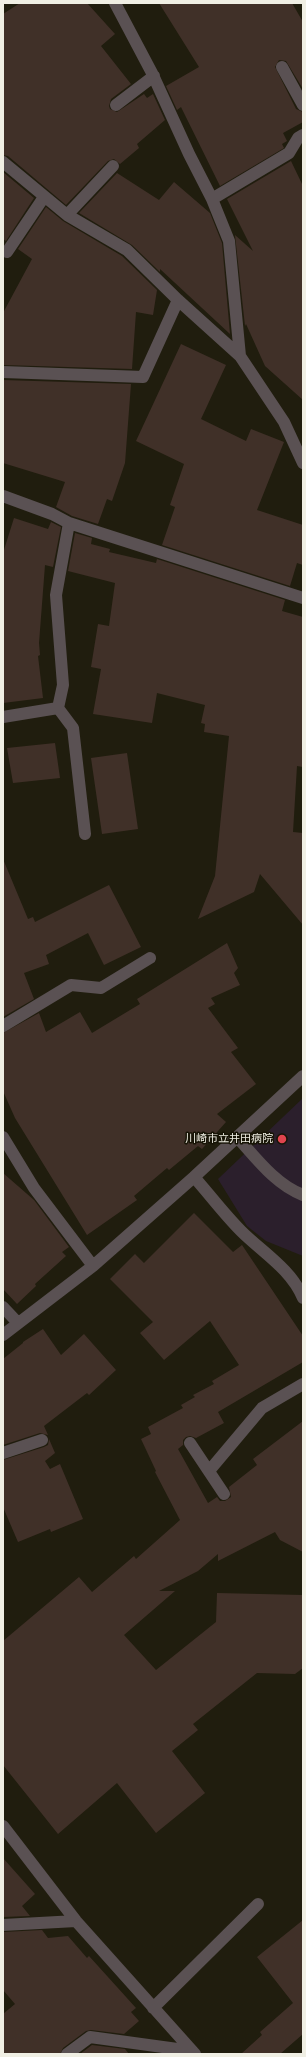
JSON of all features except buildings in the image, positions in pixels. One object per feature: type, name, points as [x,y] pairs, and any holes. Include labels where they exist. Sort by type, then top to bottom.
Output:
[{"type":"street","points":[[114,3],[154,76],[189,154],[212,199],[229,241],[240,356]]},
{"type":"street","points":[[282,67],[303,105]]},
{"type":"street","points":[[116,105],[154,76]]},
{"type":"street","points":[[212,199],[289,153],[301,140]]},
{"type":"street","points":[[3,162],[67,216],[127,250],[178,300],[240,356],[284,422],[303,463]]},
{"type":"street","points":[[67,216],[113,166]]},
{"type":"street","points":[[7,252],[44,197]]},
{"type":"street","points":[[3,372],[143,377],[178,300]]},
{"type":"street","points":[[3,496],[52,514],[69,523],[303,598]]},
{"type":"street","points":[[69,523],[56,595],[63,685],[58,708],[73,728],[86,834]]},
{"type":"street","points":[[3,717],[58,708]]},
{"type":"street","points":[[3,1026],[71,985],[101,988],[150,958]]},
{"type":"street","points":[[3,1335],[93,1266],[194,1177],[303,1076]]},
{"type":"street","points":[[3,1137],[34,1188],[93,1266]]},
{"type":"street","points":[[237,1137],[274,1176],[294,1192],[303,1195]]},
{"type":"street","points":[[194,1177],[241,1231],[264,1250],[299,1287],[303,1298]]},
{"type":"street","points":[[3,1307],[18,1323]]},
{"type":"street","points":[[209,1471],[262,1408],[303,1384]]},
{"type":"street","points":[[3,1453],[42,1440]]},
{"type":"street","points":[[190,1443],[224,1494]]},
{"type":"street","points":[[3,1826],[76,1921],[193,2052]]},
{"type":"street","points":[[153,2008],[258,1904]]},
{"type":"street","points":[[3,1925],[76,1921]]},
{"type":"street","points":[[67,2054],[90,2037],[193,2052]]},
{"type":"shaded area","name":"川崎市立井田病院","points":[[303,1098],[303,1256],[266,1241],[247,1226],[218,1179]]},
{"type":"place","name":"川崎市立井田病院","points":[[282,1139]]}]
